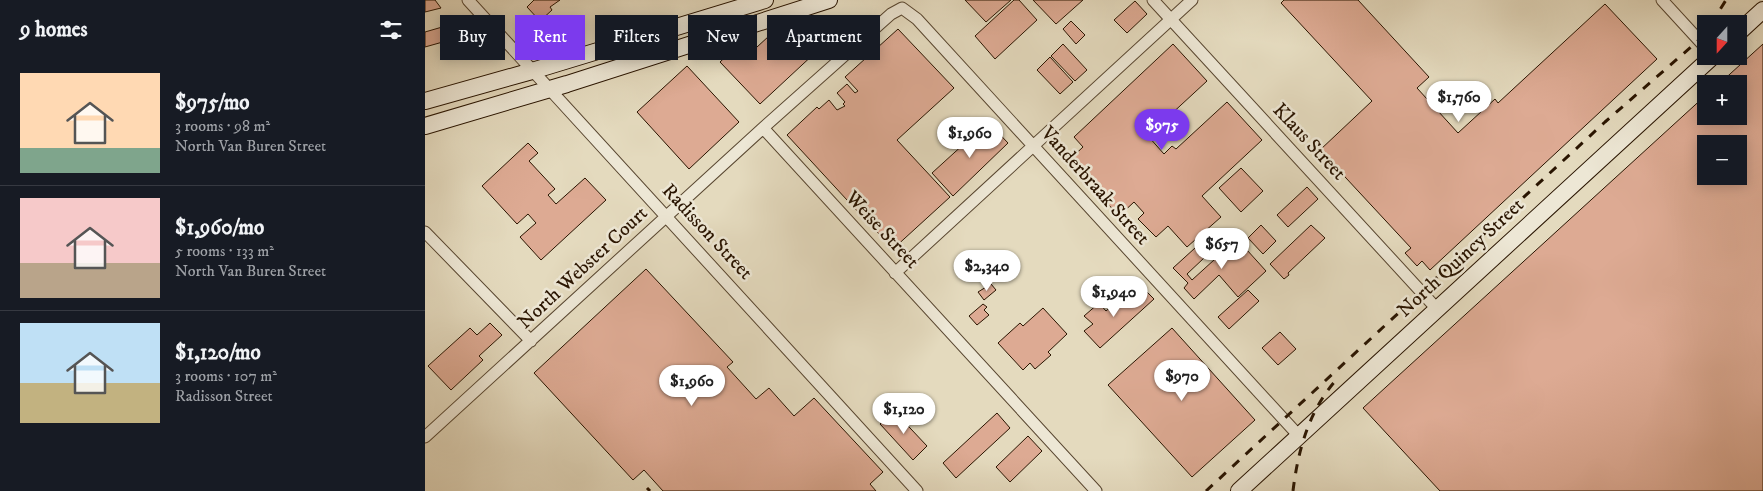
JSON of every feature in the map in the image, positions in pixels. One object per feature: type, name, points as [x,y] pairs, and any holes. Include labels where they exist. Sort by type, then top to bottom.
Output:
[{"type":"main road","points":[[425,101],[765,0]]},
{"type":"main road","points":[[425,126],[548,90],[829,0]]},
{"type":"main road","points":[[1747,25],[1763,10]]},
{"type":"main road","name":"North Quincy Street","points":[[1239,491],[1703,65]]},
{"type":"street","name":"Radisson Street","points":[[468,0],[548,90],[667,216],[917,491]]},
{"type":"street","name":"Klaus Street","points":[[1153,0],[1437,309]]},
{"type":"street","points":[[895,273],[1192,0]]},
{"type":"street","points":[[1662,0],[1697,38]]},
{"type":"street","name":"North Webster Court","points":[[425,437],[763,128],[891,14],[902,8]]},
{"type":"street","name":"Vanderbraak Street","points":[[902,8],[917,19],[1299,436]]},
{"type":"street","name":"Weise Street","points":[[763,128],[1096,491]]},
{"type":"street","points":[[425,232],[531,341]]},
{"type":"building","points":[[425,0],[435,0],[441,8],[425,12]]},
{"type":"building","points":[[534,0],[560,0],[550,7],[552,10],[547,15],[534,15],[527,7]]},
{"type":"building","points":[[965,0],[1011,0],[986,22]]},
{"type":"building","points":[[1014,0],[1019,0],[1037,20],[995,59],[975,36]]},
{"type":"building","points":[[1033,0],[1083,0],[1056,24]]},
{"type":"building","points":[[1284,0],[1358,0],[1429,77],[1417,88],[1458,133],[1495,99],[1498,103],[1605,4],[1657,59],[1430,270],[1422,261],[1417,266],[1405,253],[1411,248],[1320,150],[1372,101],[1281,3]]},
{"type":"building","points":[[1135,1],[1147,14],[1127,33],[1114,20]]},
{"type":"building","points":[[1071,21],[1085,35],[1076,44],[1063,29]]},
{"type":"building","points":[[440,28],[440,43],[425,47],[425,32]]},
{"type":"building","points":[[898,29],[954,88],[897,140],[950,197],[893,249],[866,220],[868,218],[861,211],[859,213],[787,135],[817,107],[819,109],[829,100],[837,110],[845,106],[843,104],[845,102],[837,93],[847,84],[855,93],[858,91],[845,77],[864,60],[880,60],[880,45]]},
{"type":"building","points":[[767,38],[767,60],[807,60],[760,104],[720,62],[722,60],[757,60],[757,47]]},
{"type":"building","points":[[1063,44],[1087,70],[1075,81],[1051,56]]},
{"type":"building","points":[[1173,44],[1207,81],[1168,117],[1175,125],[1168,131],[1162,123],[1148,136],[1164,154],[1172,146],[1176,149],[1227,102],[1262,140],[1202,196],[1221,217],[1187,247],[1168,226],[1156,237],[1138,219],[1144,213],[1134,202],[1119,216],[1068,161],[1083,147],[1074,137]]},
{"type":"building","points":[[1763,44],[1763,491],[1440,491],[1363,408],[1697,103],[1697,125],[1747,125],[1747,75],[1729,75],[1740,65],[1747,65],[1747,59]]},
{"type":"building","points":[[1050,57],[1073,82],[1060,94],[1037,70]]},
{"type":"building","points":[[687,66],[739,122],[689,169],[637,112]]},
{"type":"building","points":[[988,122],[1008,143],[953,196],[932,173]]},
{"type":"building","points":[[528,143],[538,153],[529,161],[555,189],[548,195],[556,204],[585,178],[606,200],[541,260],[520,237],[536,223],[528,214],[517,224],[482,186]]},
{"type":"building","points":[[1241,168],[1263,191],[1241,212],[1219,188]]},
{"type":"building","points":[[1307,187],[1318,199],[1288,227],[1277,215]]},
{"type":"building","points":[[1261,225],[1276,241],[1263,254],[1248,238]]},
{"type":"building","points":[[1311,225],[1325,238],[1284,279],[1270,264]]},
{"type":"building","points":[[1237,239],[1266,271],[1238,297],[1219,275],[1194,299],[1184,288],[1188,283],[1173,268],[1195,248],[1204,258],[1187,274],[1192,280]]},
{"type":"building","points":[[646,269],[733,362],[727,367],[756,399],[769,388],[794,416],[814,398],[883,472],[870,484],[876,491],[663,491],[644,470],[633,480],[534,373]]},
{"type":"building","points":[[991,284],[996,290],[984,300],[978,292]]},
{"type":"building","points":[[1248,290],[1259,301],[1229,329],[1218,317]]},
{"type":"building","points":[[1146,291],[1154,299],[1100,348],[1084,331],[1093,324],[1084,316],[1099,303],[1106,311],[1125,294],[1132,303]]},
{"type":"building","points":[[983,304],[987,307],[984,310],[989,315],[977,325],[969,316]]},
{"type":"building","points":[[1043,308],[1067,334],[1048,352],[1051,355],[1035,369],[1030,363],[1023,370],[998,343],[1020,323],[1023,326]]},
{"type":"building","points":[[490,323],[502,335],[479,356],[483,360],[451,390],[428,366],[470,328],[477,335]]},
{"type":"building","points":[[1172,328],[1255,420],[1192,477],[1108,385]]},
{"type":"building","points":[[1280,332],[1296,349],[1278,365],[1262,348]]},
{"type":"building","points":[[894,411],[927,446],[913,460],[880,424]]},
{"type":"building","points":[[997,413],[1010,428],[956,478],[943,463]]},
{"type":"building","points":[[1028,436],[1042,451],[1010,482],[996,467]]},
{"type":"railway","points":[[1717,15],[1726,0]]},
{"type":"railway","points":[[1206,491],[1605,122],[1697,42]]},
{"type":"railway","points":[[1293,491],[1306,431],[1319,404],[1337,379]]},
{"type":"railway","points":[[647,488],[650,491]]}]
